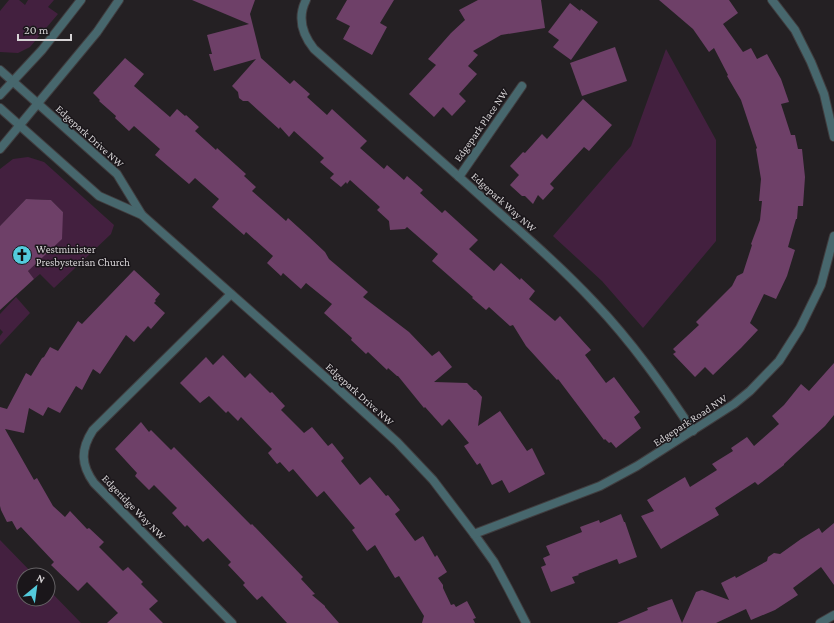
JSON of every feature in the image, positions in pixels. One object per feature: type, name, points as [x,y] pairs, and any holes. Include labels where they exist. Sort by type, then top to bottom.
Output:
[{"type":"street","points":[[0,95],[42,50],[81,0]]},
{"type":"street","points":[[0,149],[97,32],[119,0]]},
{"type":"street","name":"Edgepark Way NW","points":[[306,0],[300,17],[302,29],[307,40],[314,49],[565,272],[595,303],[642,358],[693,431]]},
{"type":"street","points":[[772,0],[795,30],[811,62],[824,94],[834,137]]},
{"type":"street","name":"Edgepark Drive NW","points":[[0,70],[117,174],[142,215],[397,442],[433,480],[494,562],[526,623]]},
{"type":"street","name":"Edgepark Place NW","points":[[459,177],[522,86]]},
{"type":"street","name":"Edgepark Drive NW","points":[[0,108],[99,196],[142,215]]},
{"type":"street","name":"Edgepark Road NW","points":[[474,534],[600,486],[637,466],[693,431],[734,404],[750,391],[779,361],[800,328],[821,285],[834,236]]},
{"type":"street","name":"Edgeridge Way NW","points":[[231,294],[93,430],[87,442],[83,457],[87,473],[94,483],[232,623]]},
{"type":"street","points":[[820,623],[834,614]]},
{"type":"shaded area","points":[[9,0],[19,0],[25,5],[28,0],[54,0],[48,7],[58,14],[30,47],[18,53],[0,52],[0,11]]},
{"type":"shaded area","points":[[666,49],[716,140],[716,241],[643,328],[602,281],[553,236],[631,146]]},
{"type":"shaded area","points":[[28,157],[44,162],[114,225],[111,234],[54,288],[40,274],[34,279],[28,271],[63,212],[51,200],[26,199],[0,226],[0,169],[13,159]]},
{"type":"shaded area","points":[[16,297],[30,313],[0,345],[0,336],[3,332],[0,329],[0,314]]},
{"type":"shaded area","points":[[0,540],[26,567],[16,567],[16,607],[56,607],[56,597],[81,623],[0,623]]},
{"type":"building","points":[[192,0],[255,0],[250,14],[261,58],[290,84],[294,80],[310,94],[307,97],[327,115],[332,109],[367,141],[360,148],[384,169],[387,165],[404,180],[407,176],[423,190],[420,193],[442,213],[445,210],[478,240],[469,249],[494,271],[501,263],[535,291],[529,299],[555,321],[560,316],[591,350],[585,355],[606,383],[614,377],[640,412],[634,417],[641,428],[616,448],[611,442],[609,443],[605,439],[604,440],[558,379],[557,380],[526,346],[513,325],[510,326],[489,307],[486,310],[432,261],[438,254],[407,227],[405,229],[390,230],[389,221],[377,210],[380,207],[350,180],[347,184],[346,182],[341,187],[330,178],[334,174],[320,162],[324,158],[294,131],[289,137],[280,127],[279,129],[248,101],[243,101],[239,98],[238,92],[232,86],[256,59],[214,71],[209,54],[212,54],[207,35],[249,24]]},
{"type":"building","points":[[347,0],[394,0],[380,23],[387,27],[372,55],[343,39],[350,26],[336,19]]},
{"type":"building","points":[[478,0],[541,0],[545,28],[501,35],[473,51],[478,55],[468,66],[477,74],[459,94],[466,101],[452,116],[443,107],[434,117],[409,94],[436,65],[428,59],[451,33],[465,20],[459,10]]},
{"type":"building","points":[[659,0],[729,0],[738,13],[723,24],[743,52],[751,48],[757,59],[767,54],[781,79],[789,102],[781,104],[791,135],[795,135],[798,149],[802,149],[805,177],[803,206],[798,206],[797,219],[788,247],[795,250],[787,276],[776,299],[764,294],[750,323],[758,330],[713,375],[705,367],[695,377],[673,354],[676,352],[673,349],[699,325],[696,322],[732,286],[737,276],[743,273],[752,245],[751,244],[760,220],[762,201],[759,201],[761,179],[757,148],[741,100],[727,76],[728,75],[714,48],[709,52],[693,29]]},
{"type":"building","points":[[570,3],[580,11],[581,9],[598,22],[571,60],[553,47],[559,40],[548,32]]},
{"type":"building","points":[[615,47],[627,81],[582,96],[570,63]]},
{"type":"building","points":[[125,58],[144,74],[134,86],[170,117],[177,109],[185,116],[186,115],[199,127],[195,131],[246,174],[244,176],[256,187],[252,191],[286,221],[288,218],[325,252],[329,259],[368,292],[363,297],[409,332],[432,356],[439,351],[452,367],[434,382],[467,383],[474,390],[476,390],[482,397],[478,426],[500,411],[527,451],[532,448],[545,474],[509,493],[502,480],[492,485],[480,463],[477,465],[464,446],[469,443],[449,419],[442,426],[425,407],[424,408],[398,376],[388,368],[387,370],[368,352],[366,354],[351,340],[352,338],[324,313],[332,304],[306,283],[301,289],[283,273],[281,276],[267,263],[273,256],[246,232],[244,235],[212,207],[219,199],[195,178],[189,184],[155,155],[160,149],[134,126],[129,131],[115,118],[116,116],[99,101],[100,100],[93,93]]},
{"type":"building","points":[[583,99],[612,125],[589,151],[584,147],[550,184],[554,188],[543,200],[538,195],[533,204],[510,185],[519,175],[510,166],[523,152],[525,153],[542,134],[547,139]]},
{"type":"building","name":"Westminister Presbysterian Church","points":[[26,199],[51,200],[63,212],[62,239],[28,271],[34,279],[0,310],[0,226]]},
{"type":"building","points":[[134,270],[160,294],[154,303],[165,313],[151,329],[148,326],[134,342],[126,335],[100,374],[93,369],[82,390],[76,386],[60,413],[48,407],[43,416],[29,408],[24,433],[5,429],[34,480],[37,478],[53,506],[65,517],[70,511],[87,529],[89,528],[104,542],[99,547],[123,571],[128,567],[143,582],[141,584],[158,601],[149,609],[163,623],[107,623],[118,613],[87,582],[78,591],[56,570],[56,567],[51,565],[54,562],[21,527],[17,530],[12,521],[7,522],[1,510],[0,407],[7,409],[26,373],[31,376],[50,347],[58,351],[78,321],[82,324]]},
{"type":"building","points":[[223,355],[245,378],[250,373],[270,393],[272,392],[285,406],[281,410],[304,433],[312,427],[328,446],[332,443],[344,458],[341,461],[360,485],[370,477],[386,496],[388,495],[400,510],[395,514],[415,541],[423,536],[435,557],[437,555],[447,572],[438,578],[443,585],[451,605],[454,604],[456,607],[467,601],[476,618],[473,619],[475,623],[422,623],[424,616],[399,576],[395,578],[375,545],[367,551],[352,530],[355,528],[324,491],[317,497],[293,469],[289,472],[280,462],[277,464],[268,453],[272,449],[241,417],[238,421],[228,411],[226,413],[209,396],[200,403],[180,383],[206,357],[213,365]]},
{"type":"building","points":[[834,363],[834,415],[825,426],[784,465],[758,485],[755,482],[715,508],[719,515],[661,549],[641,516],[654,511],[647,500],[685,477],[690,487],[717,470],[712,464],[733,451],[731,448],[747,437],[754,446],[779,424],[772,416],[784,405],[801,384],[809,391]]},
{"type":"building","points":[[141,422],[149,432],[151,430],[171,450],[174,447],[251,525],[252,524],[303,577],[301,579],[315,594],[312,595],[325,606],[339,623],[287,623],[262,596],[257,600],[243,585],[245,583],[228,565],[231,562],[208,538],[203,542],[187,525],[185,527],[172,513],[177,508],[154,485],[149,490],[135,476],[137,473],[115,449]]},
{"type":"building","points":[[621,514],[637,557],[619,564],[617,559],[578,574],[579,575],[572,577],[575,583],[551,592],[541,567],[546,565],[543,558],[550,555],[546,546],[582,532],[580,527],[599,520],[600,523]]},
{"type":"building","points":[[834,523],[834,585],[821,567],[793,588],[798,595],[775,610],[751,620],[746,609],[716,623],[682,623],[696,592],[702,590],[729,600],[721,583],[735,576],[736,578],[767,561],[768,557],[774,553],[780,554],[819,528],[822,533]]},
{"type":"building","points":[[672,599],[682,623],[617,623],[648,610],[647,608]]},
{"type":"place","name":"Westminister Presbysterian Church","points":[[22,255]]}]
